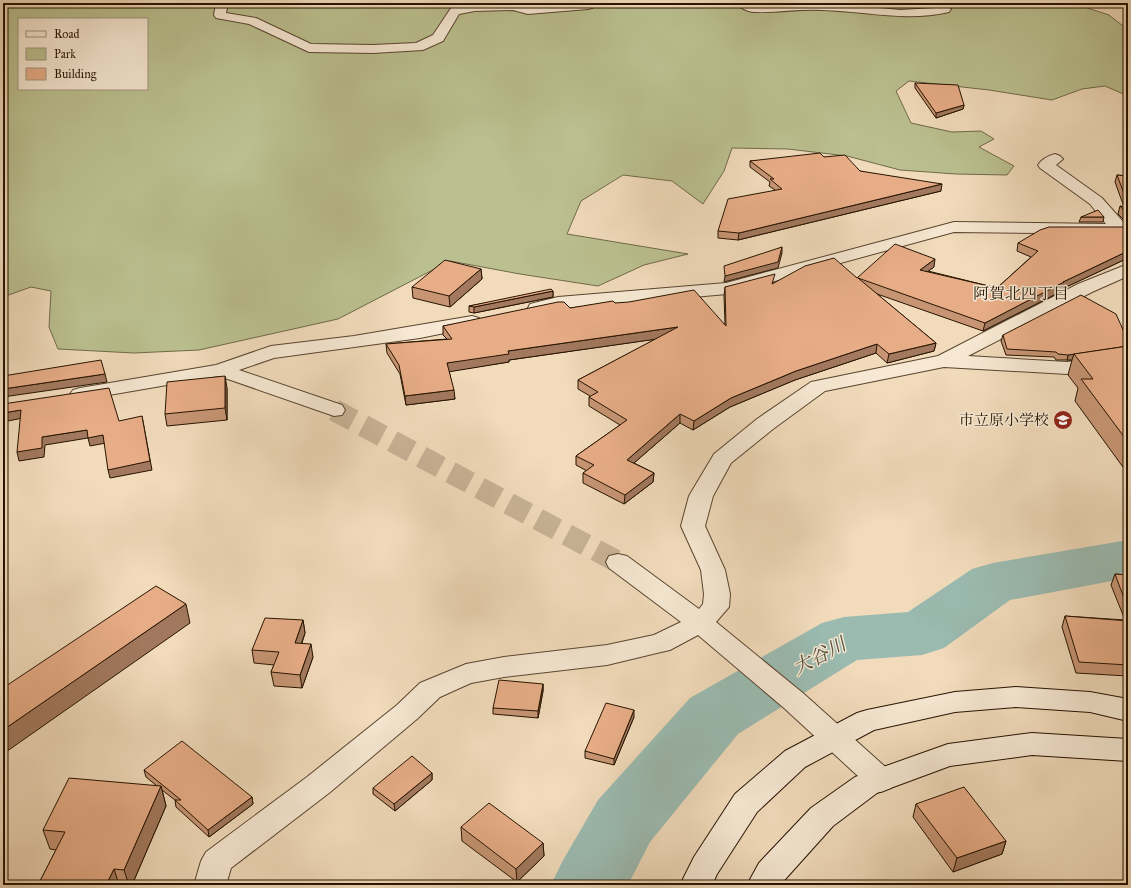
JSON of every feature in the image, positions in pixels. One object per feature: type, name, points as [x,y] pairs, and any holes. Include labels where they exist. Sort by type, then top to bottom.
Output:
[{"type":"street","points":[[222,3],[220,15],[252,21],[309,48],[373,49],[418,47],[438,38],[455,11],[475,7],[514,6],[528,10],[588,5],[591,3]]},
{"type":"street","points":[[743,3],[752,8],[821,6],[916,14],[935,12],[944,9],[936,3]]},
{"type":"street","points":[[1055,159],[1046,165],[1096,201],[1123,228]]},
{"type":"street","points":[[521,312],[558,303],[727,288],[954,227],[1123,228]]},
{"type":"street","points":[[944,361],[1085,288],[1128,269]]},
{"type":"street","points":[[62,397],[220,370],[271,352],[420,332],[490,318]]},
{"type":"street","points":[[210,885],[217,861],[318,785],[407,712],[430,690],[466,674],[504,667],[607,654],[661,643],[700,623],[716,607],[717,594],[713,570],[693,526],[701,496],[722,459],[765,424],[818,386],[944,361],[1067,368],[1128,359]]},
{"type":"street","points":[[220,370],[334,410]]},
{"type":"street","points":[[618,562],[700,623],[794,701],[881,780]]},
{"type":"street","points":[[696,885],[705,866],[746,803],[795,759],[867,721],[955,702],[1016,697],[1090,702],[1128,710]]},
{"type":"street","points":[[762,885],[770,873],[822,817],[866,785],[948,755],[1032,744],[1128,750]]},
{"type":"green space","points":[[3,3],[1072,3],[1109,15],[1128,30],[1128,96],[1105,86],[1082,89],[1052,100],[989,90],[909,81],[896,91],[911,123],[952,132],[981,131],[994,139],[979,147],[1014,166],[1007,175],[956,174],[900,170],[847,156],[788,149],[732,148],[724,171],[703,204],[672,181],[623,175],[581,201],[567,234],[688,254],[644,265],[598,286],[450,261],[338,319],[199,350],[134,353],[58,349],[49,327],[51,291],[31,287],[3,297]]},
{"type":"building","points":[[915,83],[958,85],[964,105],[936,113]]},
{"type":"building","points":[[820,153],[824,157],[845,155],[860,171],[942,184],[739,233],[718,231],[728,199],[782,189],[770,179],[774,179],[750,161]]},
{"type":"building","points":[[1117,175],[1128,176],[1128,204]]},
{"type":"building","points":[[1120,206],[1128,208],[1128,215]]},
{"type":"building","points":[[1098,210],[1104,217],[1081,217]]},
{"type":"building","points":[[1049,227],[1128,227],[1128,251],[1063,282],[985,323],[858,278],[936,343],[889,354],[877,344],[796,371],[731,398],[694,421],[680,414],[627,460],[654,473],[625,495],[583,473],[594,465],[576,456],[627,420],[589,397],[598,392],[578,380],[678,327],[508,351],[509,354],[447,363],[454,390],[405,396],[399,365],[386,344],[452,339],[443,326],[558,302],[564,302],[570,308],[613,301],[615,303],[629,302],[694,290],[726,326],[725,287],[775,274],[772,284],[805,266],[834,258],[857,278],[895,244],[935,259],[920,270],[997,288],[1038,251],[1018,243],[1040,230]]},
{"type":"building","points":[[782,247],[778,262],[725,276],[724,266]]},
{"type":"building","points":[[445,260],[481,269],[449,296],[412,287]]},
{"type":"building","points":[[551,289],[553,291],[474,307],[469,306]]},
{"type":"building","points":[[1081,295],[1116,314],[1128,341],[1128,346],[1068,355],[1058,354],[1056,352],[1007,349],[1003,335]]},
{"type":"building","points":[[1128,346],[1128,442],[1081,379],[1093,379],[1074,354]]},
{"type":"building","points":[[101,360],[105,374],[3,389],[3,376]]},
{"type":"building","points":[[225,376],[225,408],[165,414],[167,382]]},
{"type":"building","points":[[109,388],[119,421],[142,416],[150,461],[108,470],[103,435],[88,438],[87,430],[42,437],[42,448],[17,452],[21,410],[3,413],[3,404]]},
{"type":"building","points":[[1115,574],[1128,575],[1128,609]]},
{"type":"building","points":[[156,586],[186,604],[3,730],[3,688]]},
{"type":"building","points":[[1065,616],[1128,621],[1128,665],[1079,662]]},
{"type":"building","points":[[265,618],[303,620],[295,643],[311,644],[300,675],[271,672],[279,652],[252,650]]},
{"type":"building","points":[[499,680],[543,684],[538,711],[493,708]]},
{"type":"building","points":[[606,703],[634,710],[614,759],[585,751]]},
{"type":"building","points":[[182,741],[252,797],[208,830],[175,800],[181,800],[144,770]]},
{"type":"building","points":[[412,756],[432,773],[394,804],[373,788]]},
{"type":"building","points":[[69,778],[161,786],[124,870],[114,869],[106,885],[38,885],[65,832],[43,830]]},
{"type":"building","points":[[964,787],[1006,841],[957,858],[916,804]]},
{"type":"building","points":[[489,803],[543,843],[516,869],[461,827]]},
{"type":"waterway","name":"大谷川","points":[[589,885],[624,821],[714,716],[844,639],[922,633],[993,583],[1128,559]]},
{"type":"tunnel","points":[[334,410],[618,562]]},
{"type":"place","name":"市立原小学校","points":[[1063,420]]},
{"type":"district","name":"阿賀北四丁目","points":[[1021,293]]}]
